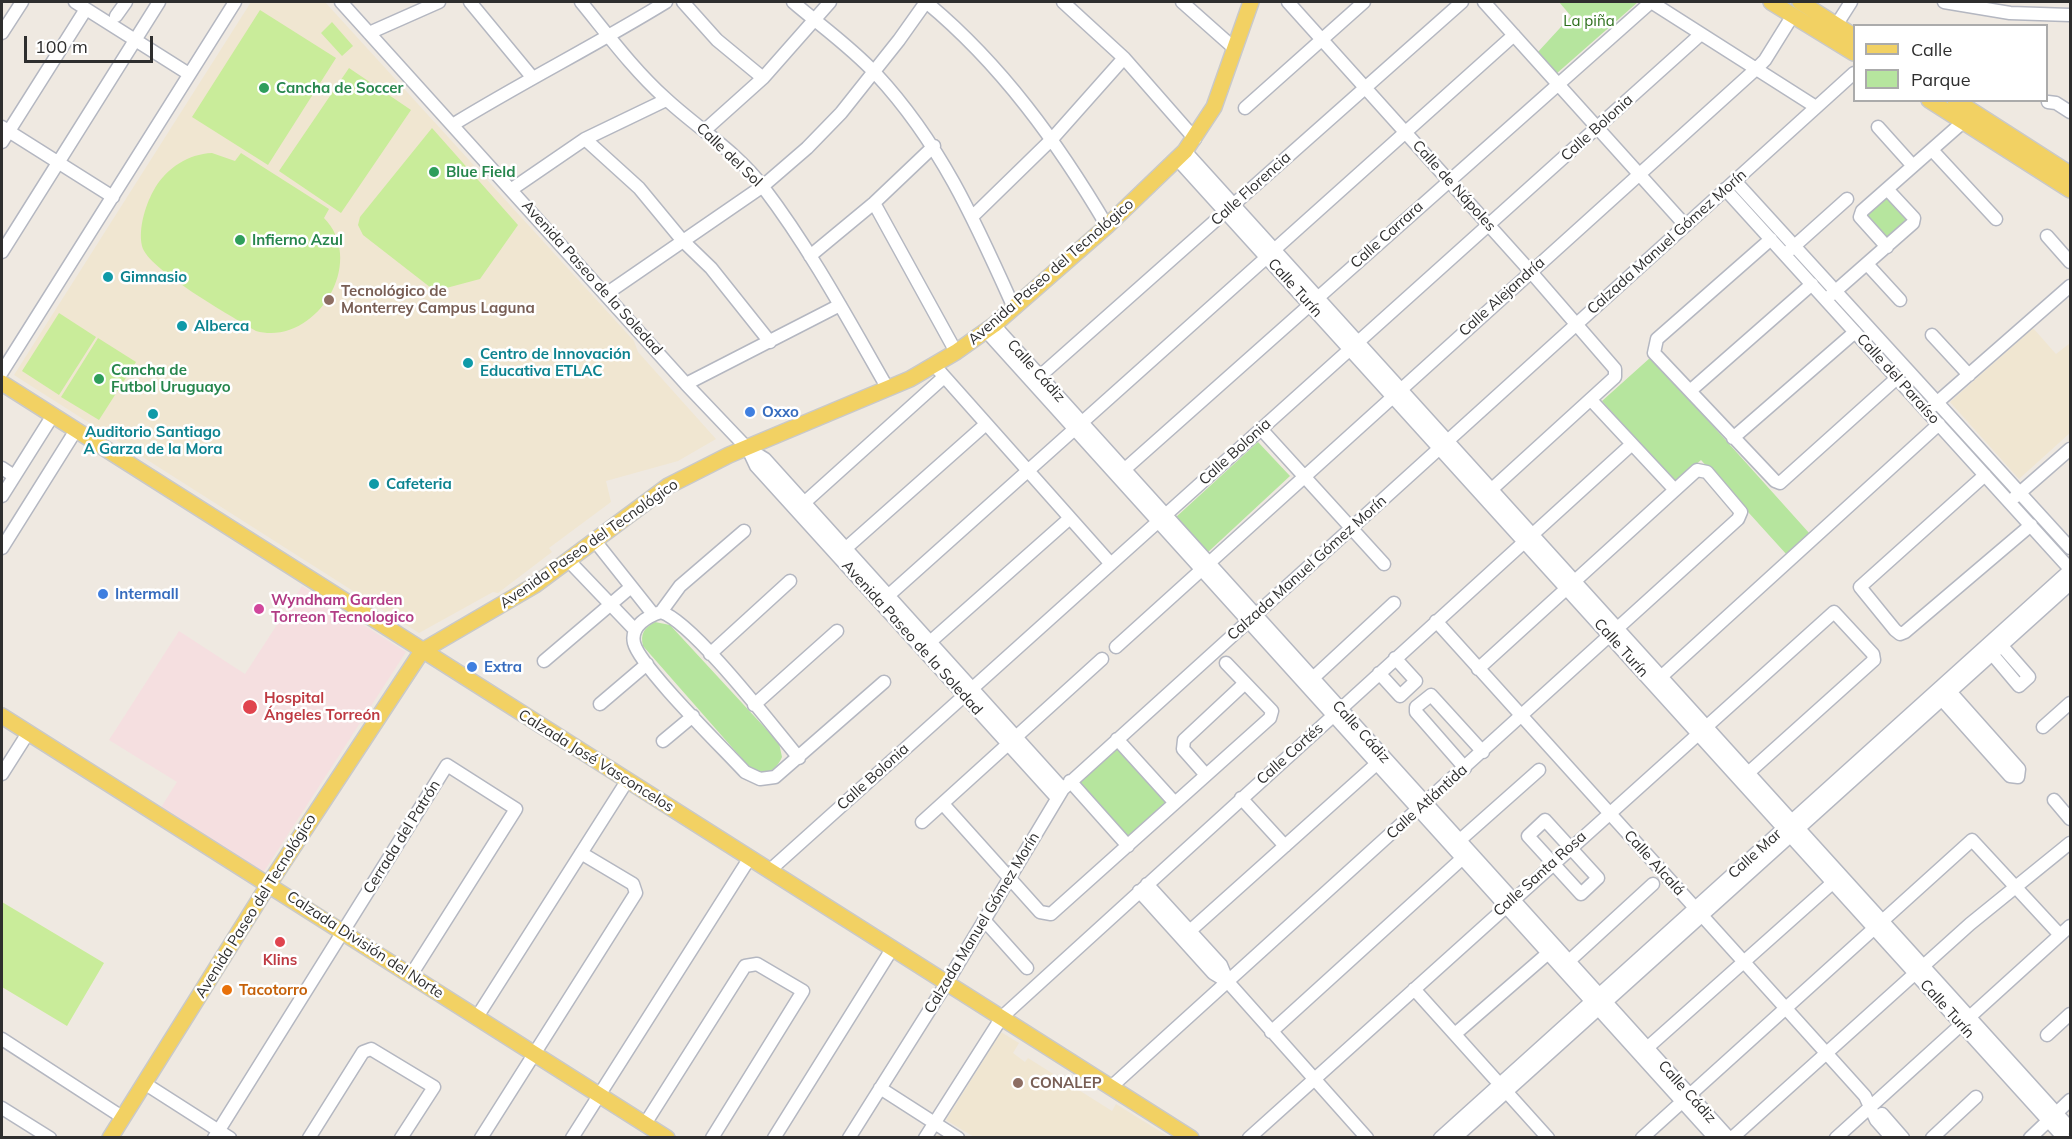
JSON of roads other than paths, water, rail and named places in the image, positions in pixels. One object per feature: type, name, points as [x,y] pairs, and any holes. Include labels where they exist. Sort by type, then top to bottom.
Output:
[{"type":"main road","name":"Avenida Paseo del Tecnológico","points":[[110,1137],[269,885],[422,651],[501,607],[569,561],[638,506],[668,486],[747,448],[888,389],[939,371],[956,352],[1014,308],[1107,226],[1195,139],[1214,106],[1251,2]]},
{"type":"main road","points":[[1771,2],[1796,8],[1837,24],[1853,35]]},
{"type":"main road","points":[[1796,8],[1853,53]]},
{"type":"main road","points":[[1932,102],[2070,190]]},
{"type":"main road","points":[[1958,102],[2070,174]]},
{"type":"main road","name":"Calzada José Vasconcelos","points":[[2,383],[946,984],[1191,1137]]},
{"type":"main road","name":"Calzada División del Norte","points":[[2,716],[667,1137]]},
{"type":"street","points":[[2,33],[22,2]]},
{"type":"street","points":[[116,16],[126,2]]},
{"type":"street","points":[[2,252],[159,2]]},
{"type":"street","points":[[2,372],[235,2]]},
{"type":"street","name":"Avenida Paseo de la Soledad","points":[[341,2],[454,124],[686,384],[747,448],[765,459],[845,549],[884,599],[930,642],[968,692]]},
{"type":"street","points":[[369,33],[439,2]]},
{"type":"street","points":[[470,2],[532,76]]},
{"type":"street","name":"Calle del Sol","points":[[581,2],[635,69],[666,100],[705,130],[763,186],[810,256],[888,389]]},
{"type":"street","points":[[454,124],[532,76],[609,37],[666,2]]},
{"type":"street","points":[[683,2],[717,40],[763,78]]},
{"type":"street","points":[[793,2],[874,72],[934,146],[973,216],[1014,308]]},
{"type":"street","points":[[705,130],[763,78],[830,2]]},
{"type":"street","points":[[606,294],[763,186],[827,127],[874,72],[926,2],[972,43],[1052,139],[1107,226]]},
{"type":"street","points":[[1063,2],[1124,58],[1195,139]]},
{"type":"street","points":[[1182,2],[1234,49]]},
{"type":"street","name":"Calle de Nápoles","points":[[1288,2],[1531,272],[1616,373],[1592,400]]},
{"type":"street","points":[[1245,108],[1364,2]]},
{"type":"street","name":"Calle Florencia","points":[[1040,376],[1462,2]]},
{"type":"street","points":[[1484,2],[1685,225]]},
{"type":"street","points":[[1651,2],[1816,107]]},
{"type":"street","name":"Calle Carrara","points":[[1125,469],[1557,83],[1651,2]]},
{"type":"street","points":[[1837,24],[1851,2]]},
{"type":"street","points":[[1944,2],[2010,13],[2070,15]]},
{"type":"street","points":[[113,197],[58,163],[4,134],[80,5],[189,74]]},
{"type":"street","name":"Calle Alejandría","points":[[1116,647],[1756,69],[1765,60],[1796,8]]},
{"type":"street","name":"Calle Bolonia","points":[[769,871],[1701,34]]},
{"type":"street","points":[[884,599],[1515,35]]},
{"type":"street","points":[[973,216],[1052,139],[1124,58]]},
{"type":"street","name":"Calzada Manuel Gómez Morín","points":[[849,1137],[946,984],[1063,790],[1853,74]]},
{"type":"street","points":[[512,189],[585,139],[666,100]]},
{"type":"street","points":[[2048,102],[2056,103],[2070,112]]},
{"type":"street","points":[[1887,247],[1860,214],[1963,122]]},
{"type":"street","points":[[1878,127],[1913,166]]},
{"type":"street","points":[[585,139],[639,188],[682,240],[711,268],[770,342]]},
{"type":"street","points":[[810,256],[874,203],[934,146]]},
{"type":"street","points":[[1932,150],[1996,219]]},
{"type":"street","name":"Calle Turín","points":[[1181,155],[2053,1117],[2064,1137]]},
{"type":"street","name":"Calle del Paraíso","points":[[1730,185],[1785,255],[2070,569]]},
{"type":"street","name":"Calle del Paraíso","points":[[1730,185],[1794,246],[2070,548]]},
{"type":"street","points":[[1826,300],[1914,221],[1887,189]]},
{"type":"street","points":[[1785,255],[1847,199]]},
{"type":"street","points":[[874,203],[956,352]]},
{"type":"street","points":[[2047,236],[2070,262]]},
{"type":"street","points":[[1771,239],[1657,339],[1654,353],[1733,438],[1775,481],[1780,483],[1897,378]]},
{"type":"street","points":[[1867,264],[1900,300]]},
{"type":"street","points":[[1690,391],[1812,285]]},
{"type":"street","points":[[1927,411],[2070,286]]},
{"type":"street","points":[[686,384],[840,305]]},
{"type":"street","name":"Calle Cádiz","points":[[990,328],[1040,376],[1078,426],[1125,469],[1161,518]]},
{"type":"street","name":"Calle Cádiz","points":[[990,328],[1686,1098],[1731,1137]]},
{"type":"street","points":[[1733,438],[1855,332]]},
{"type":"street","points":[[1932,335],[1969,375]]},
{"type":"street","points":[[804,503],[939,371],[1111,564]]},
{"type":"street","points":[[1478,669],[1675,490],[1592,400],[1492,489]]},
{"type":"street","points":[[2,496],[53,415]]},
{"type":"street","points":[[845,549],[986,424]]},
{"type":"street","points":[[1662,676],[1939,424]]},
{"type":"street","points":[[2,548],[76,429]]},
{"type":"street","points":[[1262,429],[1384,564]]},
{"type":"street","name":"Calle Turín","points":[[1444,444],[1492,489],[1528,537]]},
{"type":"street","name":"Calle Cortés","points":[[925,1137],[1002,1017],[1240,798],[1632,444]]},
{"type":"street","name":"Avenida Paseo de la Soledad","points":[[747,448],[756,466],[884,599],[1012,741],[1063,790],[1128,846]]},
{"type":"street","points":[[2009,501],[2070,449]]},
{"type":"street","points":[[2,468],[14,476]]},
{"type":"street","name":"Calle Atlántida","points":[[1111,1087],[1615,633],[1741,515],[1703,470],[1697,470],[1675,490]]},
{"type":"street","points":[[1985,475],[1860,587],[1895,630],[1903,633],[2031,525]]},
{"type":"street","points":[[930,642],[1070,518]]},
{"type":"street","points":[[635,630],[657,613],[680,586],[744,531]]},
{"type":"street","points":[[595,542],[631,587],[657,613],[677,620],[710,654],[799,758]]},
{"type":"street","points":[[569,561],[635,630],[634,643],[647,664],[752,777],[766,779],[775,777],[884,682]]},
{"type":"street","name":"Calle Mar","points":[[1455,1137],[1503,1088],[1942,692],[2070,569]]},
{"type":"street","points":[[710,654],[790,581]]},
{"type":"street","name":"Calle Mar","points":[[1942,692],[1992,654],[2070,584]]},
{"type":"street","points":[[544,661],[631,587]]},
{"type":"street","points":[[1313,678],[1394,603]]},
{"type":"street","name":"Calle Santa Rosa","points":[[1249,1137],[1832,612],[1873,654],[1874,660],[1748,774]]},
{"type":"street","name":"Calle Cádiz","points":[[1252,619],[1313,678],[1336,712]]},
{"type":"street","name":"Calle Alcalá","points":[[1436,621],[1826,1053],[1871,1106]]},
{"type":"street","points":[[754,705],[837,631]]},
{"type":"street","name":"Calle Turín","points":[[1615,633],[1662,676],[1701,729],[1748,774],[1790,829]]},
{"type":"street","points":[[1992,654],[2019,686],[2029,677],[2001,645]]},
{"type":"street","points":[[1379,673],[1400,696],[1416,681],[1395,658]]},
{"type":"street","points":[[922,822],[1102,659]]},
{"type":"street","points":[[943,804],[1040,912],[1051,914],[1272,714],[1226,663]]},
{"type":"street","points":[[600,704],[647,664]]},
{"type":"street","points":[[1206,775],[1183,749],[1184,740],[1244,684]]},
{"type":"street","points":[[1942,692],[2019,769],[2018,777],[2010,776],[1942,692]]},
{"type":"street","points":[[1466,768],[1415,710],[1431,695],[1483,752]]},
{"type":"street","points":[[2043,727],[2070,703]]},
{"type":"street","points":[[663,741],[693,716]]},
{"type":"street","points":[[2,774],[28,733]]},
{"type":"street","points":[[1118,739],[1175,803]]},
{"type":"street","points":[[1186,935],[1380,761]]},
{"type":"street","name":"Cerrada del Patrón","points":[[343,931],[447,765],[506,802],[516,809],[411,975]]},
{"type":"street","points":[[1460,840],[1539,770]]},
{"type":"street","points":[[477,1017],[627,781]]},
{"type":"street","points":[[1240,798],[1285,846]]},
{"type":"street","points":[[2054,800],[2070,819]]},
{"type":"street","name":"Calle Cádiz","points":[[1422,807],[1460,840],[1466,855]]},
{"type":"street","points":[[1545,820],[1598,878],[1581,894],[1553,863],[1528,836],[1545,820]]},
{"type":"street","points":[[1642,1137],[1972,840],[2014,886],[2066,932],[1836,1137]]},
{"type":"street","points":[[1731,1137],[2014,886],[2070,843]]},
{"type":"street","points":[[482,1137],[636,893],[633,885],[581,853]]},
{"type":"street","points":[[1271,1032],[1466,855]]},
{"type":"street","points":[[572,1137],[749,859]]},
{"type":"street","points":[[1647,1047],[1837,879]]},
{"type":"street","points":[[1569,961],[1653,884]]},
{"type":"street","points":[[1143,887],[1186,935],[1213,973],[1228,982],[1367,1137]]},
{"type":"street","points":[[984,920],[1027,968]]},
{"type":"street","points":[[217,1134],[343,931]]},
{"type":"street","points":[[774,1137],[892,949]]},
{"type":"street","points":[[1455,1034],[1552,950]]},
{"type":"street","name":"Calle Cádiz","points":[[1552,950],[1569,961],[1599,1001],[1647,1047],[1715,1137]]},
{"type":"street","points":[[645,1124],[745,966],[757,964],[803,991],[712,1137]]},
{"type":"street","points":[[1414,989],[1548,1137]]},
{"type":"street","points":[[2047,1035],[2070,1014]]},
{"type":"street","points":[[2,1039],[122,1117]]},
{"type":"street","points":[[309,1137],[363,1052],[371,1049],[434,1087],[401,1137]]},
{"type":"street","points":[[144,1083],[217,1134],[230,1137]]},
{"type":"street","points":[[880,1088],[958,1137]]},
{"type":"street","name":"Calle Mar","points":[[1440,1137],[1503,1088]]},
{"type":"street","points":[[1932,1137],[1976,1097]]},
{"type":"street","points":[[2030,1137],[2070,1100]]},
{"type":"street","points":[[1871,1106],[1876,1120],[1892,1137]]},
{"type":"street","points":[[1871,1106],[1903,1137]]},
{"type":"street","points":[[2,1108],[50,1137]]},
{"type":"street","name":"Calle Turín","points":[[2053,1117],[2070,1128]]},
{"type":"place","name":"Cancha de Soccer","points":[[264,88]]},
{"type":"place","name":"Blue Field","points":[[434,172]]},
{"type":"place","name":"Infierno Azul","points":[[240,240]]},
{"type":"place","name":"Gimnasio","points":[[108,277]]},
{"type":"place","name":"Tecnológico de Monterrey Campus Laguna","points":[[329,300]]},
{"type":"place","name":"Alberca","points":[[182,326]]},
{"type":"place","name":"Centro de Innovación Educativa ETLAC","points":[[468,363]]},
{"type":"place","name":"Cancha de Futbol Uruguayo","points":[[99,379]]},
{"type":"place","name":"Oxxo","points":[[750,412]]},
{"type":"place","name":"Auditorio Santiago A Garza de la Mora","points":[[153,414]]},
{"type":"place","name":"Cafeteria","points":[[374,484]]},
{"type":"place","name":"Intermall","points":[[103,594]]},
{"type":"place","name":"Wyndham Garden Torreon Tecnologico","points":[[259,609]]},
{"type":"place","name":"Extra","points":[[472,667]]},
{"type":"place","name":"Hospital Ángeles Torreón","points":[[250,707]]},
{"type":"place","name":"Klins","points":[[280,942]]},
{"type":"place","name":"Tacotorro","points":[[227,990]]},
{"type":"place","name":"CONALEP","points":[[1018,1083]]},
{"type":"park label","name":"La piña","points":[[1589,21]]}]
